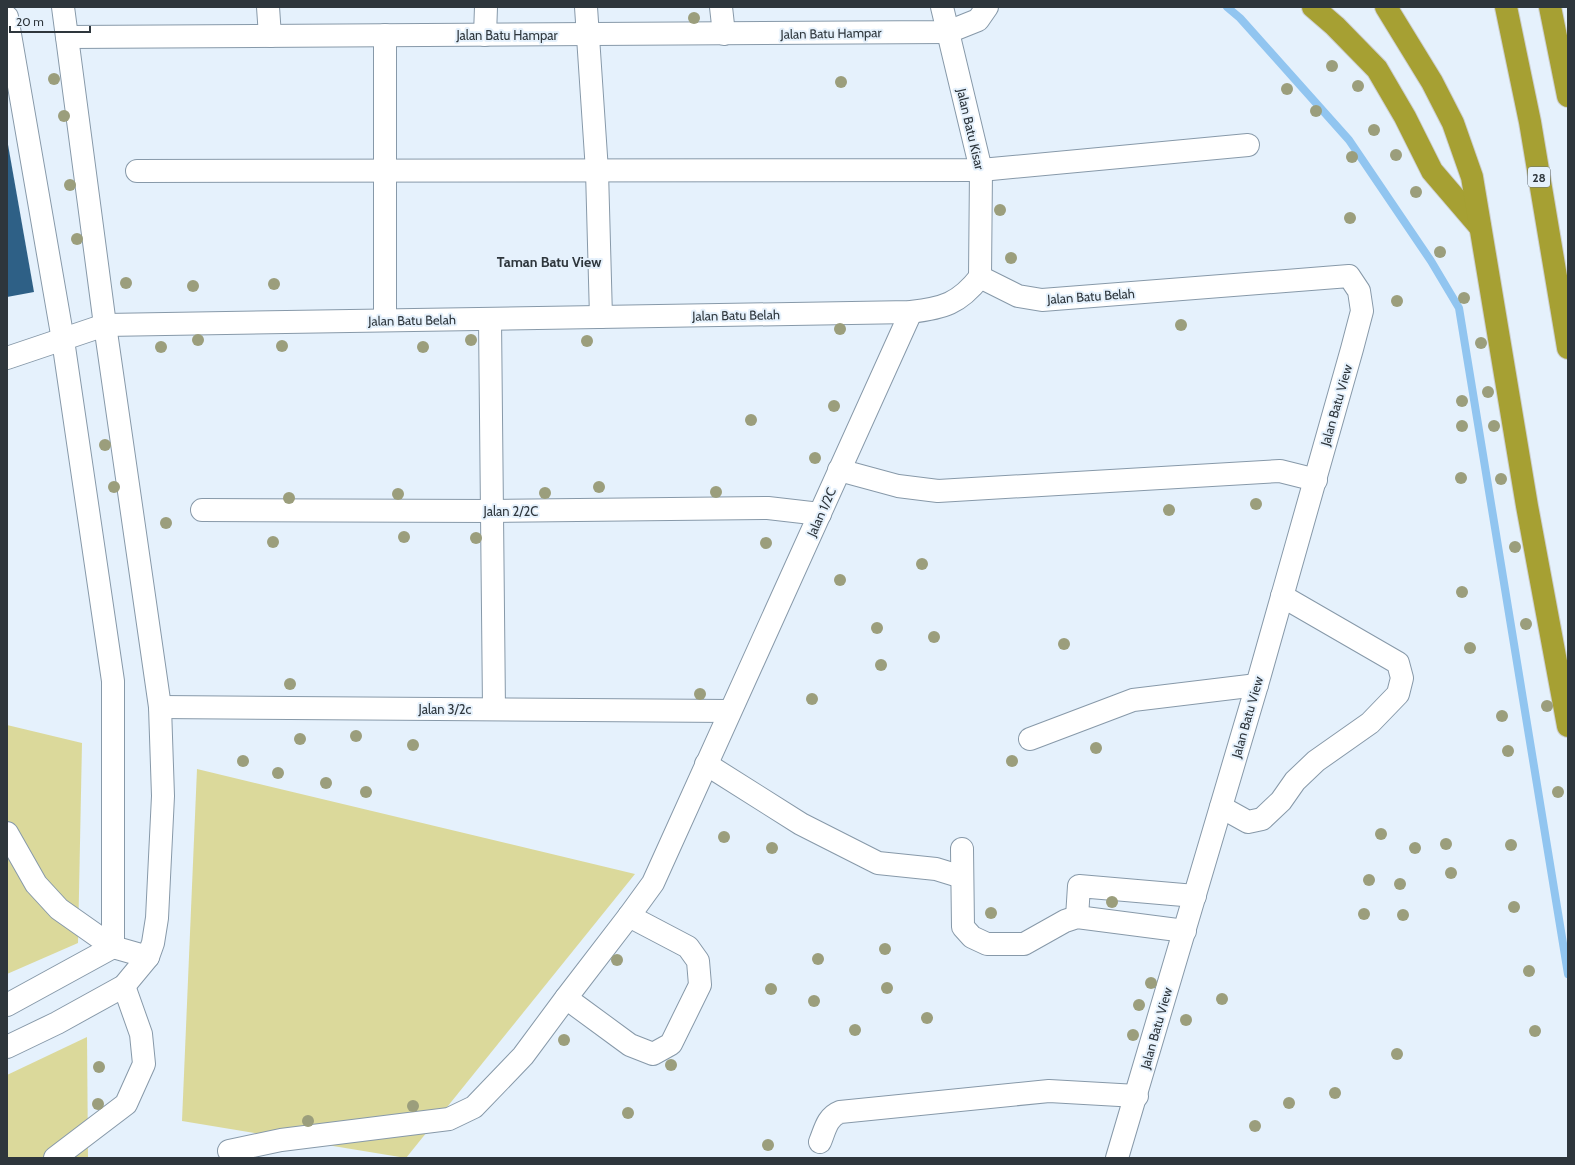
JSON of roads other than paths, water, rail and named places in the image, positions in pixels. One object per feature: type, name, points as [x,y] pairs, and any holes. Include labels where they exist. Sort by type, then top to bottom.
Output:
[{"type":"highway","points":[[1313,7],[1335,26],[1377,69],[1405,116],[1432,171],[1480,228]]},
{"type":"highway","points":[[1386,7],[1432,82],[1453,123],[1472,177],[1527,506],[1568,726]]},
{"type":"highway","name":"28","points":[[1506,7],[1530,122],[1568,348]]},
{"type":"highway","points":[[1550,7],[1568,96]]},
{"type":"street","points":[[7,1048],[57,1023],[124,986],[148,957],[153,943],[157,918],[163,796],[160,707],[105,324],[63,7]]},
{"type":"street","points":[[268,7],[270,36]]},
{"type":"street","points":[[485,35],[486,7]]},
{"type":"street","points":[[586,7],[597,171],[601,317]]},
{"type":"street","points":[[721,7],[724,34]]},
{"type":"street","name":"Jalan Batu Kisar","points":[[942,7],[981,170],[980,277]]},
{"type":"street","points":[[948,32],[978,20],[987,7]]},
{"type":"street","points":[[7,17],[63,340],[113,681],[113,947]]},
{"type":"street","name":"Jalan Batu Hampar","points":[[67,37],[948,32]]},
{"type":"street","points":[[385,35],[385,320]]},
{"type":"street","points":[[137,171],[981,170],[1248,145]]},
{"type":"street","name":"Jalan Batu Belah","points":[[105,324],[911,312],[933,309],[957,300],[971,288],[980,277],[1018,296],[1042,300],[1349,276]]},
{"type":"street","name":"Jalan Batu View","points":[[1117,1158],[1257,685],[1316,480],[1362,311],[1359,291],[1349,276]]},
{"type":"street","name":"Jalan 1/2C","points":[[629,916],[653,883],[911,312]]},
{"type":"street","points":[[490,319],[494,709]]},
{"type":"street","points":[[7,358],[63,340],[105,324]]},
{"type":"street","points":[[839,470],[898,486],[938,491],[1280,471],[1316,480]]},
{"type":"street","name":"Jalan 2/2C","points":[[202,510],[492,511],[768,508],[820,514]]},
{"type":"street","points":[[1221,807],[1248,822],[1262,819],[1281,801],[1295,781],[1316,761],[1370,723],[1398,694],[1402,678],[1398,663],[1282,596]]},
{"type":"street","points":[[1030,739],[1133,700],[1257,685]]},
{"type":"street","name":"Jalan 3/2c","points":[[160,707],[730,711]]},
{"type":"street","points":[[706,764],[800,824],[878,863],[936,869],[962,877]]},
{"type":"street","points":[[7,833],[36,884],[59,909],[113,947],[148,957]]},
{"type":"street","points":[[962,849],[963,927],[972,937],[987,944],[1024,944],[1065,921],[1077,917],[1185,931]]},
{"type":"street","points":[[1077,917],[1079,886],[1195,896]]},
{"type":"street","points":[[250,1158],[229,1151],[281,1140],[450,1119],[474,1107],[523,1056],[566,998],[629,916],[688,947],[698,961],[700,985],[671,1044],[653,1054],[630,1045],[566,998]]},
{"type":"street","points":[[7,1005],[113,947]]},
{"type":"street","points":[[55,1158],[126,1104],[144,1064],[141,1034],[124,986]]},
{"type":"street","points":[[820,1142],[829,1120],[833,1115],[840,1112],[1049,1091],[1136,1096]]},
{"type":"waterway","points":[[1227,7],[1240,18],[1349,140],[1431,261],[1459,308],[1568,974]]},
{"type":"district","name":"Taman Batu View","points":[[549,262]]}]
